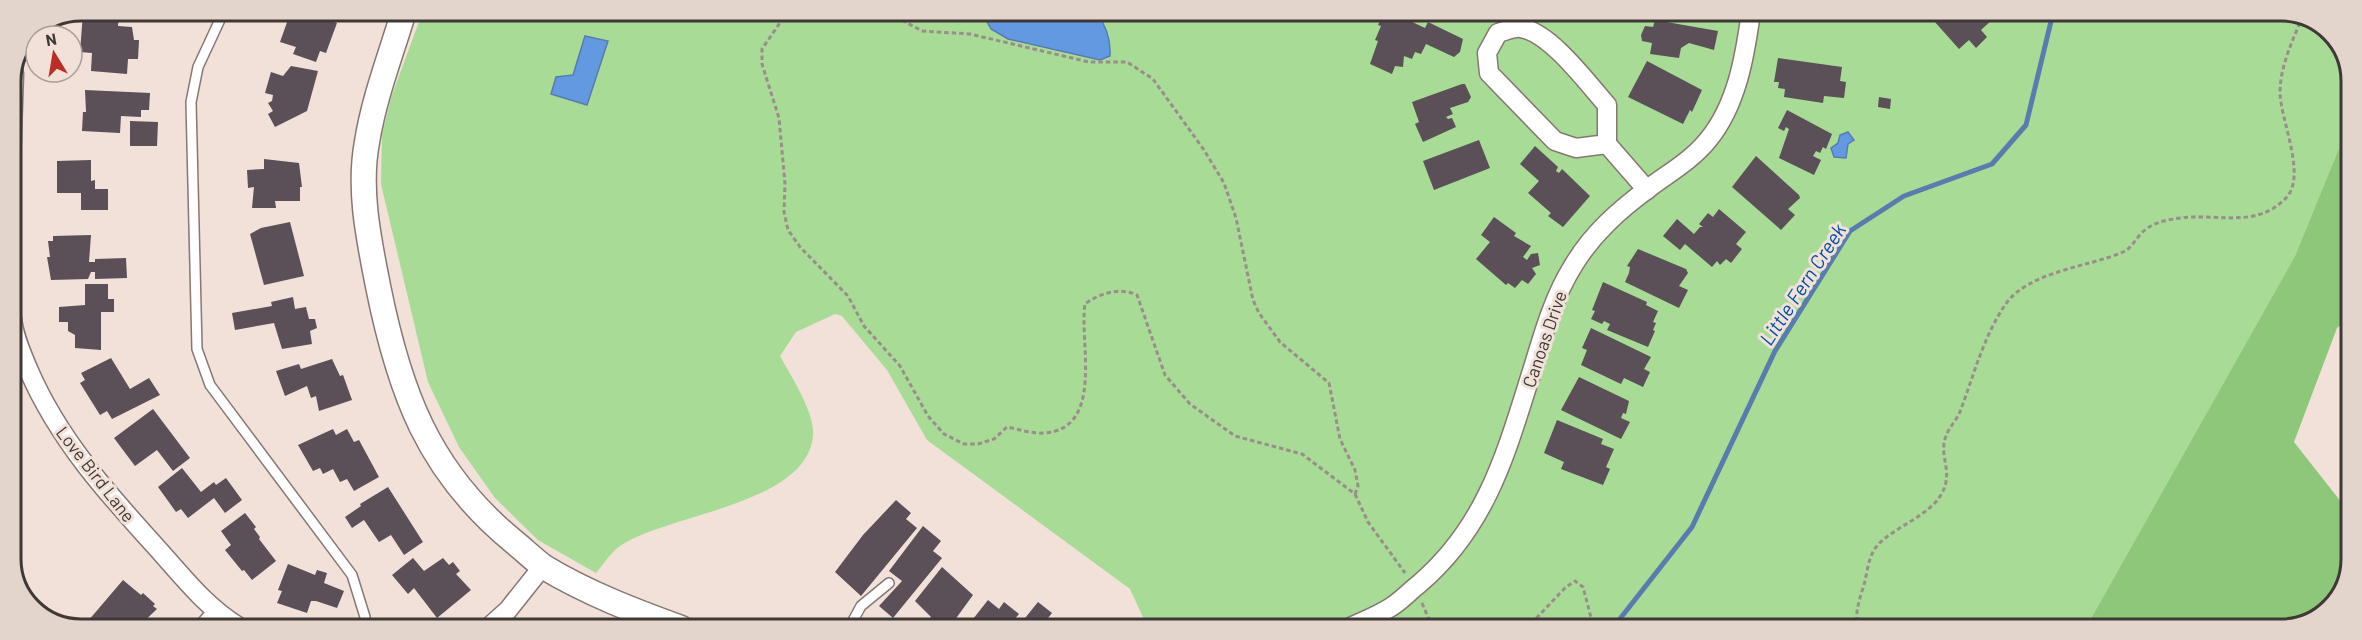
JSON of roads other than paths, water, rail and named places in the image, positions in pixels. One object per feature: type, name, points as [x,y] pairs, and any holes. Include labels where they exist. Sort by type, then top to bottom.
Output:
[{"type":"street","points":[[401,21],[366,143],[367,225],[383,309],[404,388],[426,436],[452,480],[488,520],[543,566],[600,596],[658,619]]},
{"type":"street","name":"Canoas Drive","points":[[1365,619],[1391,607],[1437,568],[1476,518],[1504,461],[1543,333],[1566,278],[1598,231],[1692,156],[1709,139],[1725,115],[1735,91],[1749,21]]},
{"type":"street","points":[[1607,144],[1576,148],[1555,141],[1489,73],[1487,52],[1498,33],[1519,27],[1538,33],[1575,70],[1607,105],[1607,144],[1647,190]]},
{"type":"street","name":"Love Bird Lane","points":[[21,353],[41,399],[82,463],[216,613],[226,619]]},
{"type":"street","points":[[498,619],[543,566]]},
{"type":"street","points":[[211,619],[216,613]]},
{"type":"lane","points":[[219,21],[198,67],[191,102],[197,349],[210,385],[352,575],[364,619]]},
{"type":"lane","points":[[854,619],[861,606],[889,583]]},
{"type":"water","points":[[987,21],[1101,21],[1110,44],[1110,56],[1100,60],[1008,39],[991,29]]},
{"type":"water","points":[[585,36],[608,41],[587,105],[551,94],[556,77],[573,75]]},
{"type":"water","points":[[1848,132],[1854,140],[1848,144],[1846,158],[1834,157],[1831,148],[1838,143],[1840,135]]},
{"type":"waterway","name":"Little Fern Creek","points":[[1620,619],[1692,527],[1775,351],[1850,231],[1904,196],[1992,164],[2026,125],[2051,21]]}]
